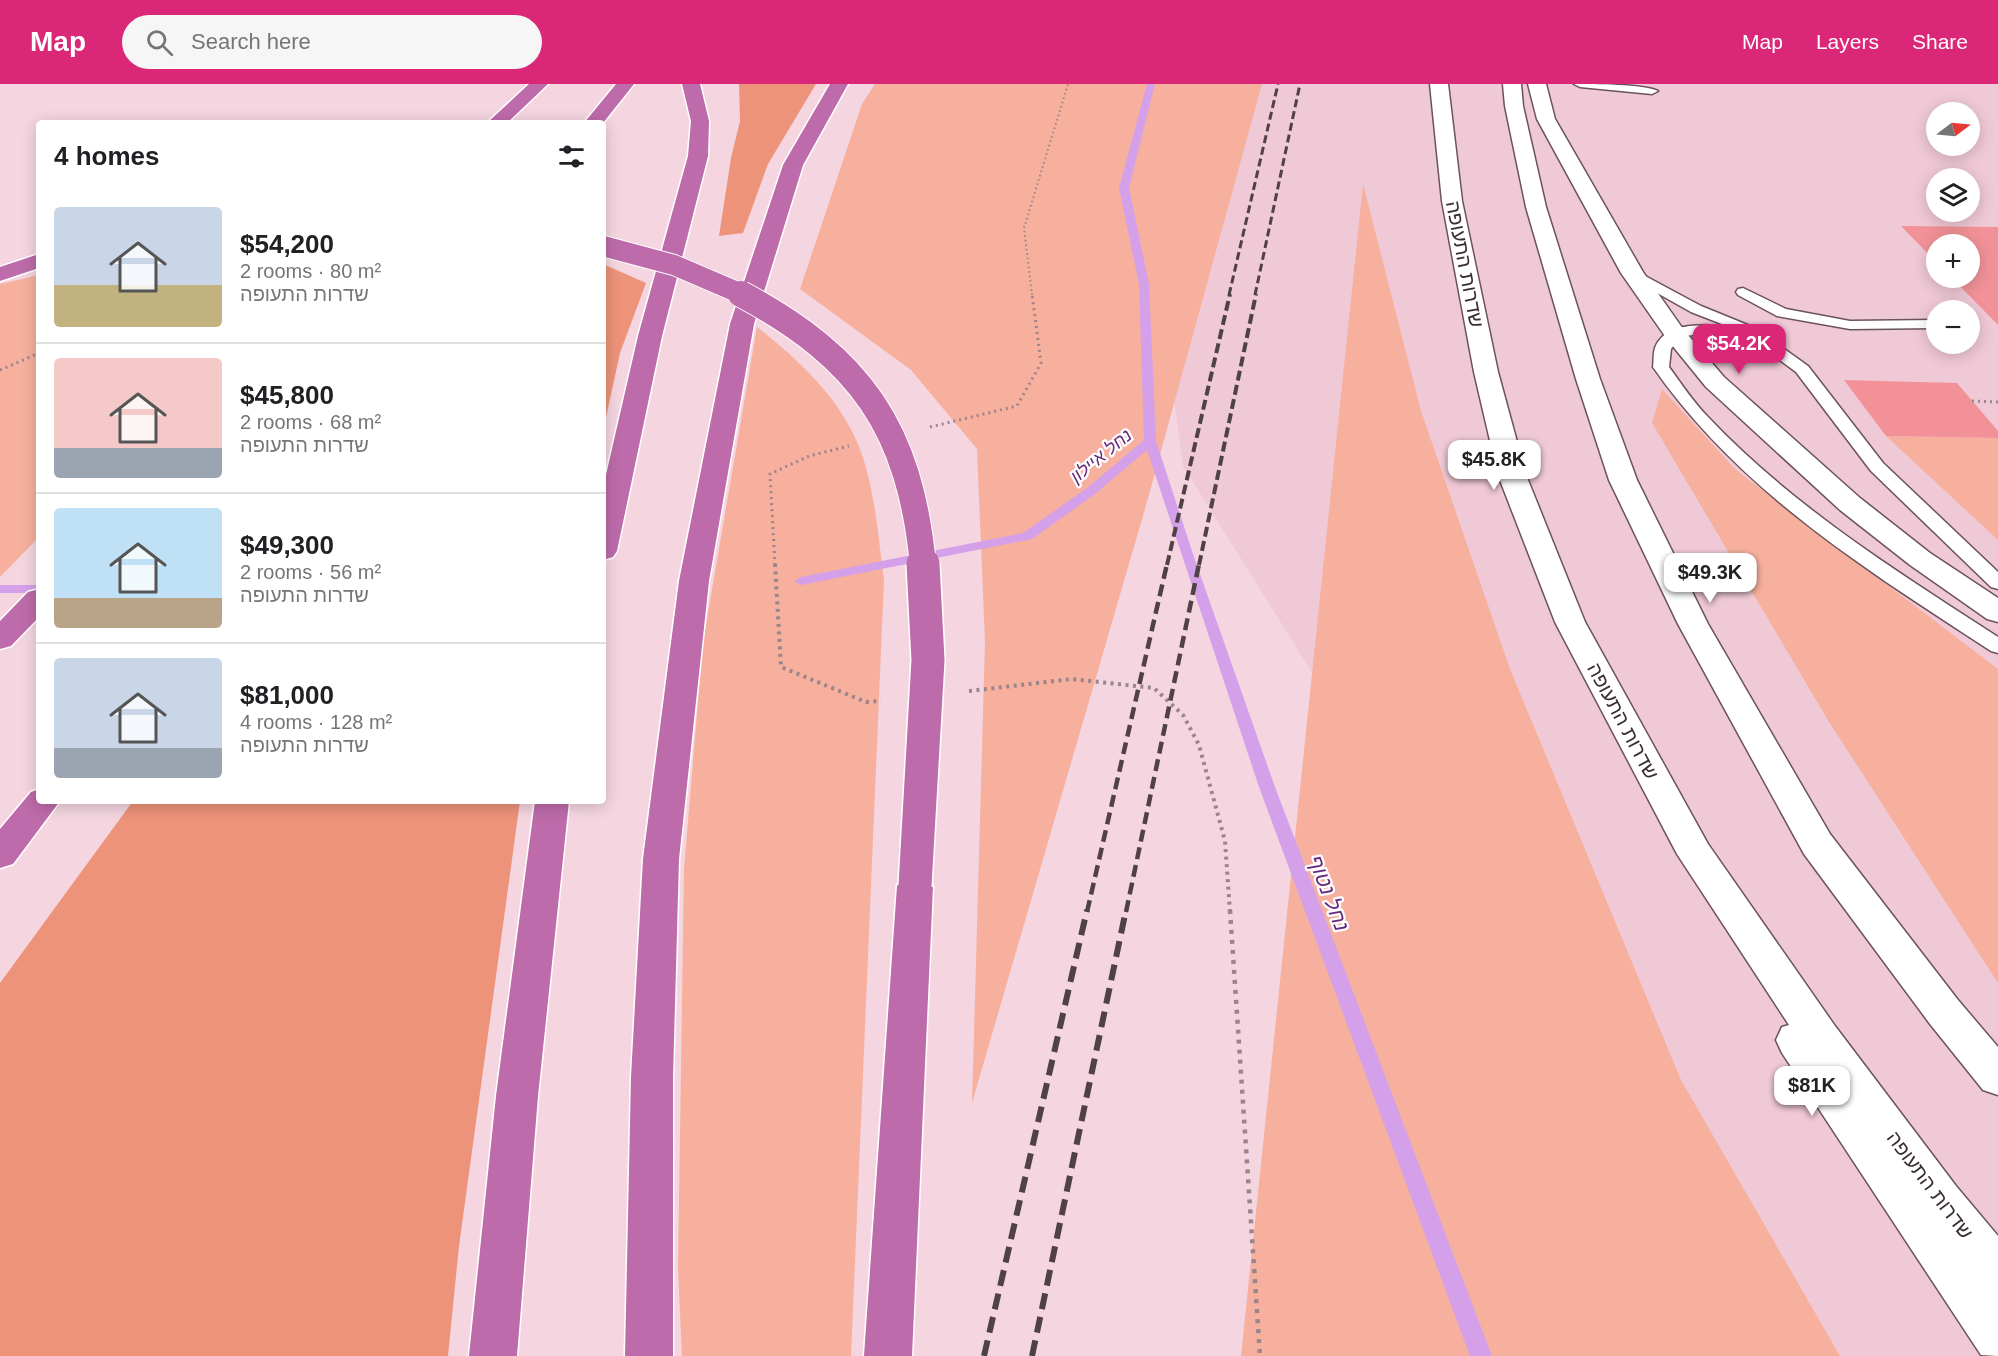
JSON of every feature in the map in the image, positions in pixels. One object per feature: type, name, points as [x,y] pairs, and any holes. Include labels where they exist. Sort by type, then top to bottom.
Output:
[{"type":"highway","points":[[499,120],[539,84]]},
{"type":"highway","points":[[595,120],[625,84]]},
{"type":"highway","points":[[650,1356],[652,1077],[661,859],[694,581],[742,324],[793,165],[839,84]]},
{"type":"highway","points":[[606,537],[650,336],[698,156],[700,121],[693,90]]},
{"type":"highway","points":[[606,247],[698,274],[784,316],[815,339],[843,365],[872,400],[895,439],[911,496],[926,578],[926,718],[888,1356]]},
{"type":"highway","points":[[0,274],[36,262]]},
{"type":"highway","points":[[0,639],[36,602]]},
{"type":"highway","points":[[0,854],[41,804]]},
{"type":"highway","points":[[493,1356],[517,1096],[552,804]]},
{"type":"main road","name":"שדרות התעופה","points":[[1439,84],[1452,201],[1486,372],[1512,475],[1570,622],[1695,854],[1821,1038],[1940,1201],[1998,1272]]},
{"type":"main road","points":[[1512,84],[1514,106],[1536,207],[1588,379],[1623,480],[1683,603],[1817,844],[1944,1012],[1998,1077]]},
{"type":"main road","points":[[1537,84],[1546,119],[1632,273],[1675,334],[1716,382],[1850,504],[1920,559],[1998,612]]},
{"type":"main road","points":[[1695,854],[1795,1038],[1998,1338]]},
{"type":"lane","points":[[1580,84],[1652,91]]},
{"type":"lane","points":[[1632,273],[1686,304],[1750,332],[1802,369],[1877,467],[1998,583]]},
{"type":"lane","points":[[1743,292],[1782,313],[1850,325],[1926,324]]},
{"type":"lane","points":[[1750,332],[1699,329],[1675,334],[1662,348],[1662,367],[1700,419],[1742,461],[1864,559],[1998,646]]},
{"type":"path","points":[[925,428],[1017,406],[1041,363],[1024,228],[1068,84]]},
{"type":"path","points":[[0,370],[36,354]]},
{"type":"path","points":[[1972,401],[1998,402]]},
{"type":"path","points":[[855,445],[809,456],[770,474],[781,667],[866,702],[889,700]]},
{"type":"path","points":[[957,692],[1072,679],[1154,688],[1183,715],[1199,745],[1211,782],[1225,841],[1260,1356]]},
{"type":"shaded area","points":[[739,84],[816,84],[768,164],[743,233],[719,236],[731,158],[740,121]]},
{"type":"shaded area","points":[[875,84],[1262,84],[1145,509],[972,1103],[985,642],[977,449],[911,370],[800,289],[862,104]]},
{"type":"shaded area","points":[[1175,84],[1998,84],[1998,1356],[1744,1356],[1444,884],[1183,466],[1145,182]]},
{"type":"shaded area","points":[[1363,184],[1421,411],[1510,669],[1681,1080],[1840,1356],[1241,1356]]},
{"type":"shaded area","points":[[606,265],[646,283],[620,353],[606,417]]},
{"type":"shaded area","points":[[36,276],[36,540],[0,577],[0,284]]},
{"type":"shaded area","points":[[757,327],[815,379],[850,426],[864,460],[868,477],[884,580],[851,1356],[682,1356],[678,1268],[684,869],[703,642]]},
{"type":"shaded area","points":[[1662,389],[1735,469],[1998,669],[1998,983],[1829,722],[1652,423]]},
{"type":"shaded area","points":[[1886,436],[1998,438],[1998,540]]},
{"type":"shaded area","points":[[131,804],[520,804],[459,1246],[448,1356],[0,1356],[0,983]]},
{"type":"building","points":[[1901,226],[1998,227],[1998,325],[1980,307],[1980,300],[1974,300],[1962,288],[1980,288],[1980,234],[1926,234],[1926,252]]},
{"type":"building","points":[[1844,380],[1957,383],[1998,431],[1998,438],[1886,436]]},
{"type":"waterway","name":"נחל איילון","points":[[1150,441],[1144,284],[1124,188],[1151,84]]},
{"type":"waterway","name":"נחל איילון","points":[[801,581],[1027,536],[1091,491],[1150,441]]},
{"type":"waterway","name":"נחל נטוף","points":[[1150,441],[1187,557],[1267,787],[1481,1356]]},
{"type":"waterway","name":"נחל איילון","points":[[0,589],[36,589]]},
{"type":"railway","points":[[1229,295],[1278,84]]},
{"type":"railway","points":[[1255,295],[1300,84]]},
{"type":"railway","points":[[1167,565],[1230,294]]},
{"type":"railway","points":[[1199,565],[1256,294]]},
{"type":"railway","points":[[1087,912],[1167,564]]},
{"type":"railway","points":[[1126,912],[1199,564]]},
{"type":"railway","points":[[984,1356],[1087,910]]},
{"type":"railway","points":[[1032,1356],[1126,910]]}]
